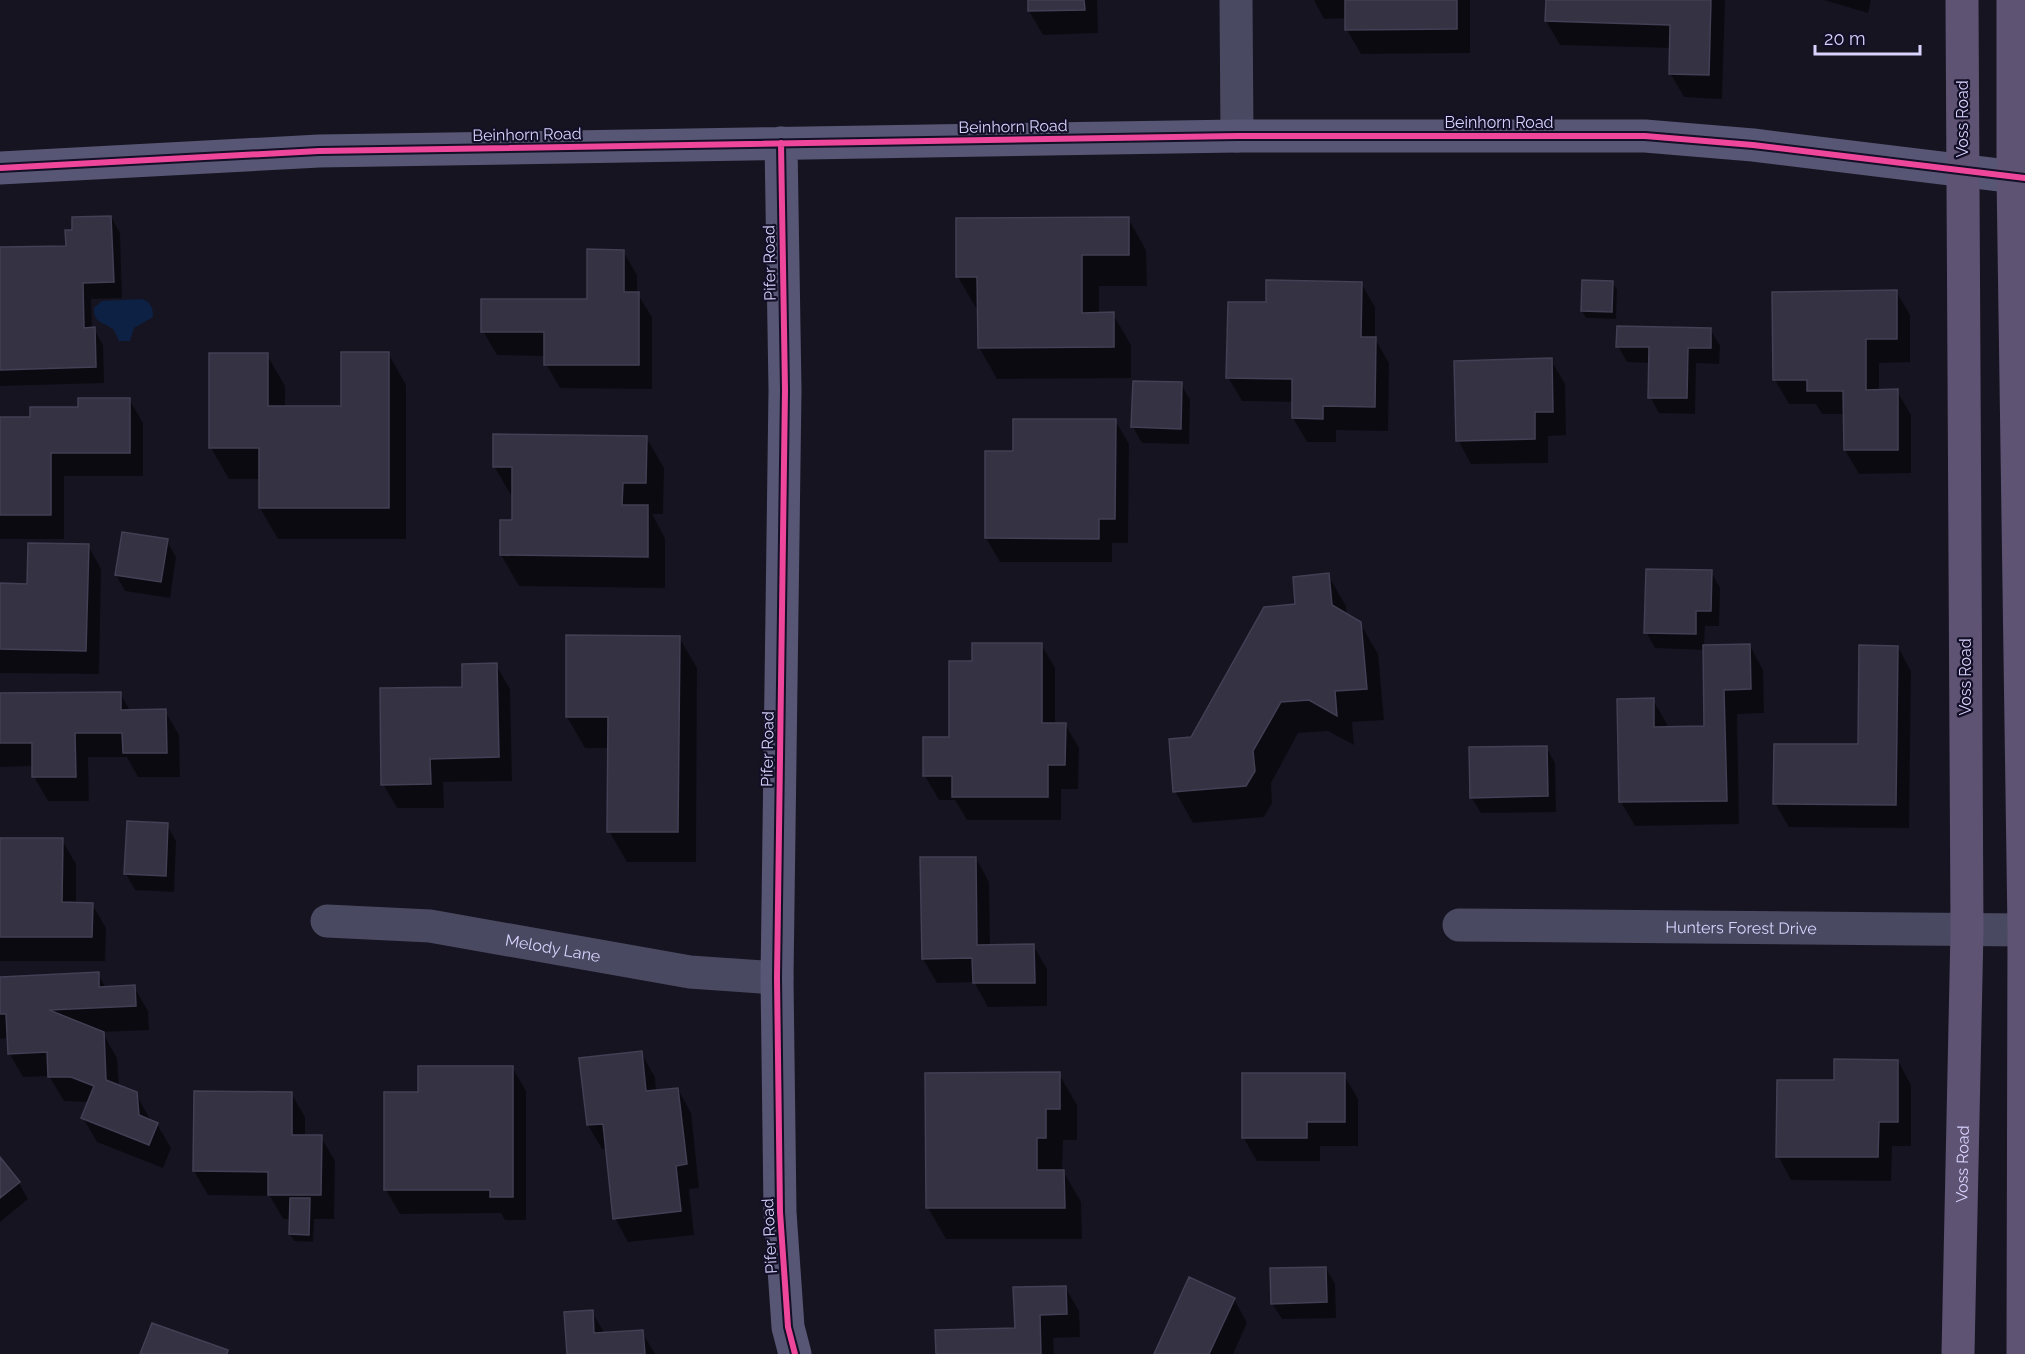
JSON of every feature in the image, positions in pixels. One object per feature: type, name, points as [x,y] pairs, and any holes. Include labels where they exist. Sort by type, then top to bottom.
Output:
[{"type":"main road","name":"Voss Road","points":[[1958,1354],[1967,930],[1962,0]]},
{"type":"main road","points":[[2013,0],[2019,177],[2024,930],[2024,1354]]},
{"type":"street","points":[[1236,0],[1237,136]]},
{"type":"street","name":"Beinhorn Road","points":[[0,168],[319,151],[1237,136],[1645,136],[1753,145],[2019,177]]},
{"type":"street","name":"Pifer Road","points":[[782,143],[784,390],[777,978],[780,1212],[788,1327],[795,1354]]},
{"type":"street","name":"Melody Lane","points":[[327,921],[430,926],[690,972],[777,978]]},
{"type":"street","name":"Hunters Forest Drive","points":[[1459,925],[2024,930]]},
{"type":"water","points":[[142,299],[151,306],[153,317],[134,328],[130,341],[119,341],[111,327],[95,317],[94,308],[102,301]]},
{"type":"building","points":[[1028,0],[1084,0],[1085,10],[1028,11]]},
{"type":"building","points":[[1345,0],[1457,0],[1457,29],[1345,30]]},
{"type":"building","points":[[1546,0],[1711,0],[1709,75],[1669,74],[1670,25],[1545,21]]},
{"type":"building","points":[[111,216],[114,282],[83,283],[84,328],[95,327],[96,367],[0,370],[0,247],[66,246],[65,230],[72,230],[72,217]]},
{"type":"building","points":[[1129,217],[1129,255],[1082,255],[1082,313],[1114,312],[1114,347],[978,348],[977,277],[956,277],[956,218]]},
{"type":"building","points":[[587,249],[624,250],[624,292],[639,292],[639,365],[544,365],[544,332],[481,332],[481,299],[587,299]]},
{"type":"building","points":[[1266,280],[1362,282],[1361,337],[1376,337],[1375,407],[1323,406],[1323,419],[1292,418],[1292,379],[1226,378],[1228,302],[1266,302]]},
{"type":"building","points":[[1582,280],[1613,281],[1612,312],[1581,311]]},
{"type":"building","points":[[1897,290],[1897,339],[1866,339],[1866,390],[1898,389],[1898,450],[1844,450],[1843,391],[1807,391],[1807,380],[1773,380],[1772,292]]},
{"type":"building","points":[[1617,326],[1711,328],[1711,348],[1688,348],[1687,398],[1648,398],[1649,347],[1616,347]]},
{"type":"building","points":[[341,352],[389,352],[389,508],[259,508],[259,448],[209,448],[209,353],[268,353],[268,406],[341,406]]},
{"type":"building","points":[[1552,358],[1553,412],[1535,412],[1535,439],[1456,441],[1454,361]]},
{"type":"building","points":[[1133,381],[1182,382],[1181,429],[1131,427]]},
{"type":"building","points":[[78,398],[130,398],[130,453],[51,453],[51,515],[0,515],[0,417],[30,417],[30,407],[78,407]]},
{"type":"building","points":[[1013,419],[1116,419],[1115,519],[1099,519],[1099,539],[985,538],[985,451],[1013,451]]},
{"type":"building","points":[[493,434],[647,436],[646,483],[623,483],[622,505],[648,505],[648,557],[500,555],[500,520],[512,520],[512,467],[493,467]]},
{"type":"building","points":[[122,532],[168,539],[161,582],[115,575]]},
{"type":"building","points":[[28,543],[89,544],[86,651],[0,649],[0,583],[27,584]]},
{"type":"building","points":[[1646,569],[1712,570],[1711,611],[1696,611],[1696,634],[1644,633]]},
{"type":"building","points":[[1329,573],[1332,605],[1361,622],[1367,689],[1335,691],[1337,716],[1309,700],[1281,702],[1253,751],[1255,771],[1246,786],[1173,792],[1169,739],[1191,737],[1264,607],[1295,604],[1293,577]]},
{"type":"building","points":[[566,635],[680,636],[678,832],[607,832],[608,717],[566,717]]},
{"type":"building","points":[[972,643],[1042,643],[1042,723],[1066,723],[1065,765],[1048,765],[1048,797],[952,797],[952,776],[923,776],[923,737],[949,737],[949,661],[972,661]]},
{"type":"building","points":[[1750,644],[1751,689],[1724,690],[1727,801],[1619,802],[1617,699],[1654,698],[1654,727],[1704,726],[1703,645]]},
{"type":"building","points":[[1859,645],[1898,646],[1896,805],[1773,804],[1774,744],[1858,744]]},
{"type":"building","points":[[497,663],[499,757],[430,759],[431,784],[381,785],[380,688],[462,687],[462,664]]},
{"type":"building","points":[[121,692],[121,710],[166,709],[167,753],[123,753],[122,733],[75,733],[76,777],[32,777],[32,743],[0,743],[0,693]]},
{"type":"building","points":[[1547,746],[1548,796],[1470,798],[1469,747]]},
{"type":"building","points":[[127,821],[168,823],[166,876],[124,874]]},
{"type":"building","points":[[0,838],[63,838],[62,902],[93,903],[92,937],[0,937]]},
{"type":"building","points":[[920,857],[976,857],[977,945],[1034,944],[1035,983],[973,983],[972,958],[922,959]]},
{"type":"building","points":[[99,972],[99,987],[135,985],[136,1006],[49,1010],[104,1032],[106,1080],[137,1092],[139,1115],[158,1123],[149,1145],[81,1118],[94,1086],[71,1077],[48,1077],[47,1052],[8,1054],[6,1014],[0,1014],[0,977]]},
{"type":"building","points":[[642,1051],[646,1091],[678,1088],[687,1164],[676,1166],[681,1211],[613,1219],[603,1124],[587,1125],[579,1058]]},
{"type":"building","points":[[1834,1059],[1898,1060],[1898,1122],[1879,1122],[1878,1157],[1776,1157],[1777,1080],[1834,1080]]},
{"type":"building","points":[[418,1066],[513,1066],[513,1197],[490,1197],[490,1190],[384,1190],[384,1092],[418,1092]]},
{"type":"building","points":[[1060,1072],[1060,1109],[1046,1109],[1046,1138],[1037,1138],[1037,1170],[1064,1170],[1065,1208],[926,1208],[925,1073]]},
{"type":"building","points":[[1242,1073],[1345,1073],[1345,1122],[1307,1122],[1307,1138],[1242,1138]]},
{"type":"building","points":[[194,1091],[292,1092],[292,1135],[322,1135],[321,1195],[268,1195],[268,1172],[193,1171]]},
{"type":"building","points":[[0,1157],[20,1182],[0,1198]]},
{"type":"building","points":[[290,1198],[310,1198],[309,1235],[289,1234]]},
{"type":"building","points":[[1326,1267],[1327,1302],[1271,1304],[1270,1268]]},
{"type":"building","points":[[1189,1277],[1235,1298],[1209,1354],[1154,1354]]},
{"type":"building","points":[[1066,1286],[1067,1314],[1040,1315],[1041,1354],[936,1354],[935,1330],[1015,1328],[1013,1287]]},
{"type":"building","points":[[593,1310],[594,1333],[643,1330],[645,1354],[567,1354],[564,1312]]},
{"type":"building","points":[[152,1323],[228,1350],[227,1354],[140,1354]]},
{"type":"cycle path","points":[[0,168],[319,151],[1237,136],[1645,136],[1753,145],[2025,178]]},
{"type":"cycle path","points":[[781,143],[785,390],[777,978],[780,1212],[788,1327],[795,1354]]}]
